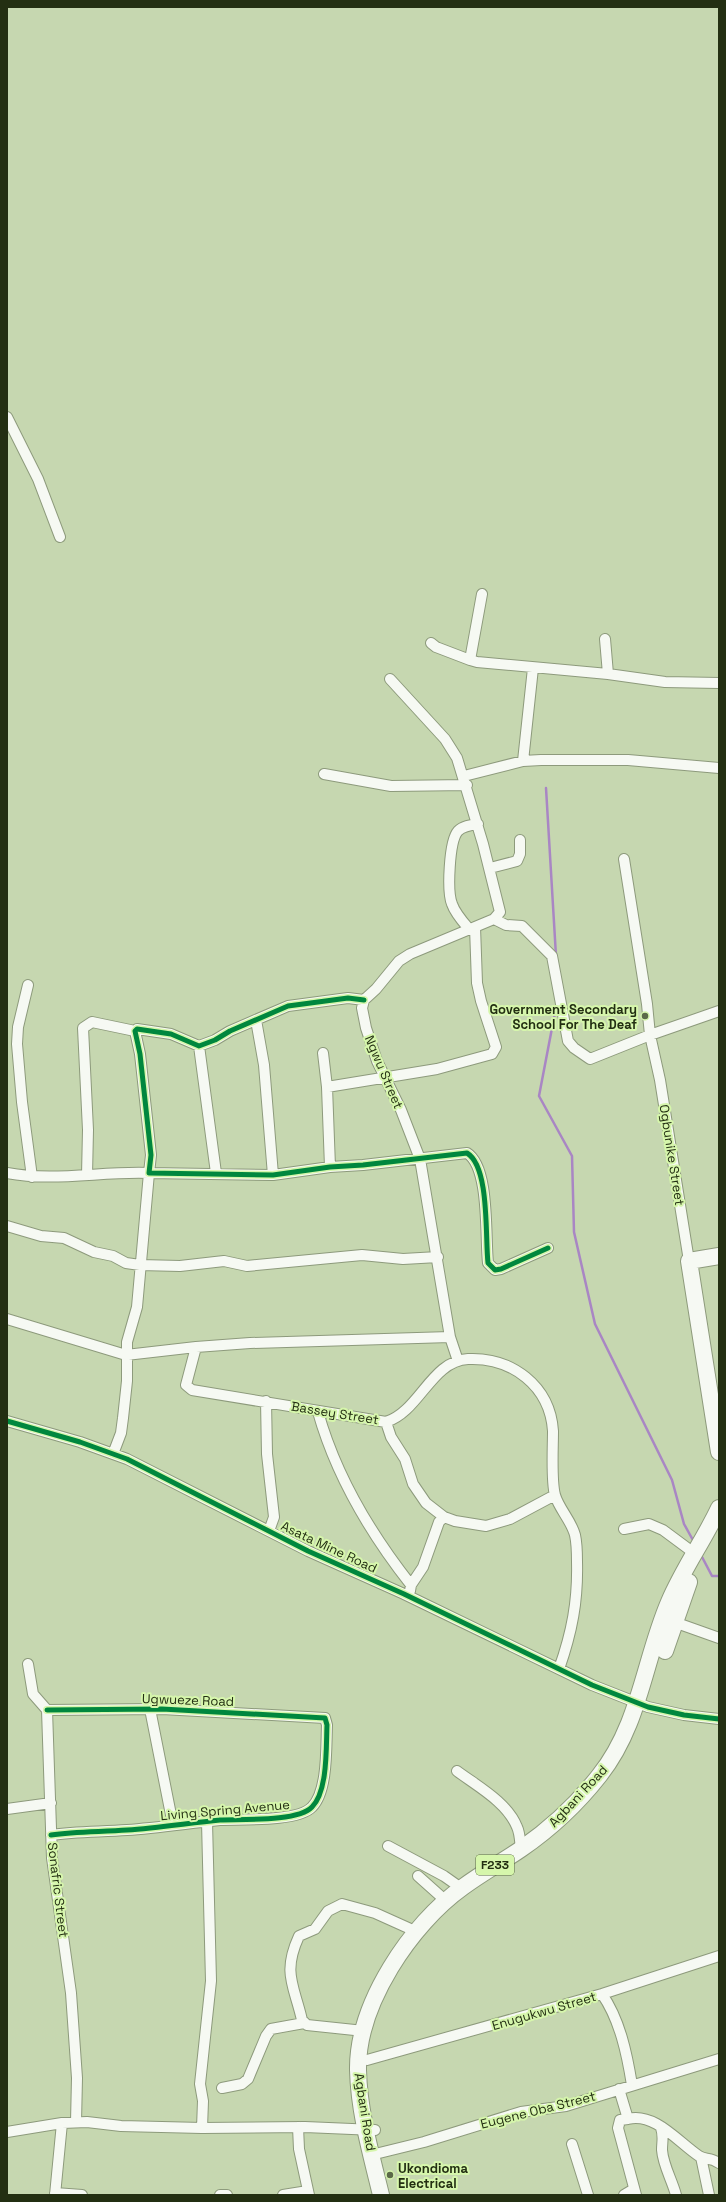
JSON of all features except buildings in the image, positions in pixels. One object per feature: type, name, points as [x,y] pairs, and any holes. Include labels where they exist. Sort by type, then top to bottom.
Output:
[{"type":"main road","points":[[689,1261],[719,1256]]},
{"type":"main road","name":"Ogbunike Street","points":[[689,1261],[719,1452]]},
{"type":"main road","name":"Agbani Road","points":[[381,2195],[376,2154],[358,2068],[364,2031],[383,1983],[400,1952],[416,1931],[446,1901],[461,1888],[521,1848],[562,1816],[599,1777],[643,1705],[669,1602],[698,1552],[719,1508]]},
{"type":"main road","name":"Agbani Road","points":[[370,2129],[368,2060],[377,2020],[402,1970],[423,1938],[458,1902],[526,1856],[558,1831],[588,1802],[626,1754],[698,1552],[719,1529]]},
{"type":"main road","name":"Agbani Road","points":[[376,2154],[391,2195]]},
{"type":"street","points":[[7,417],[38,479],[60,537]]},
{"type":"street","points":[[470,660],[482,594]]},
{"type":"street","points":[[605,638],[608,674]]},
{"type":"street","points":[[431,643],[436,647],[470,660],[533,668],[608,674],[665,682],[719,683]]},
{"type":"street","points":[[523,761],[533,668]]},
{"type":"street","points":[[87,1175],[88,1130],[83,1028],[92,1022],[135,1031],[139,1028],[171,1034],[199,1046],[288,1006],[348,998],[364,1000],[376,990],[399,962],[410,954],[494,920],[500,912],[478,824],[457,758],[445,739],[390,679]]},
{"type":"street","points":[[324,774],[391,786],[465,781],[523,761],[628,760],[719,768]]},
{"type":"street","points":[[327,1087],[386,1079],[437,1069],[492,1054],[495,1051],[496,1046],[481,1001],[472,928],[452,905],[450,896],[451,849],[455,834],[459,830],[478,824]]},
{"type":"street","points":[[490,868],[517,861],[520,854],[520,840]]},
{"type":"street","name":"Ogbunike Street","points":[[624,858],[647,1004],[650,1035],[660,1080],[689,1261]]},
{"type":"street","points":[[494,920],[506,925],[522,926],[552,956],[568,1041],[574,1048],[590,1059],[650,1035],[719,1011]]},
{"type":"street","points":[[28,985],[18,1027],[17,1044],[22,1102],[32,1177]]},
{"type":"street","name":"Ngwu Street","points":[[364,1000],[362,1008],[366,1028],[420,1159],[438,1257],[450,1337],[458,1361]]},
{"type":"street","points":[[256,1020],[264,1065],[273,1175]]},
{"type":"street","points":[[113,1454],[121,1433],[123,1418],[127,1342],[137,1307],[151,1155],[140,1054],[135,1031]]},
{"type":"street","points":[[199,1046],[216,1173]]},
{"type":"street","points":[[323,1053],[327,1087],[330,1166]]},
{"type":"street","points":[[7,1173],[32,1177],[124,1172],[273,1175],[330,1166],[420,1159],[467,1153],[474,1157],[484,1191],[486,1249],[488,1263],[492,1268],[501,1269],[548,1248]]},
{"type":"street","points":[[7,1226],[41,1236],[64,1238],[94,1252],[113,1256],[126,1263],[140,1265],[180,1266],[224,1261],[247,1266],[362,1255],[403,1259],[438,1257]]},
{"type":"street","points":[[7,1320],[126,1355],[196,1347],[413,1336],[450,1337]]},
{"type":"street","name":"Bassey Street","points":[[196,1347],[186,1385],[192,1390],[266,1401],[318,1412],[386,1422],[404,1412],[443,1369],[458,1361],[483,1359],[514,1368],[532,1381],[543,1396],[549,1409],[552,1429],[555,1495],[574,1530],[577,1551],[578,1582],[573,1626],[559,1669]]},
{"type":"street","points":[[266,1401],[266,1454],[274,1517],[269,1531]]},
{"type":"street","points":[[318,1412],[338,1469],[354,1500],[394,1563],[411,1585]]},
{"type":"street","name":"Asata Mine Road","points":[[7,1421],[80,1442],[146,1468],[328,1561],[409,1596],[559,1669],[643,1705],[684,1715],[719,1719]]},
{"type":"street","points":[[386,1422],[391,1437],[405,1459],[413,1484],[426,1503],[444,1517],[455,1521],[486,1526],[510,1519],[555,1495]]},
{"type":"street","points":[[409,1596],[411,1585],[423,1567],[435,1532],[444,1517]]},
{"type":"street","points":[[624,1530],[649,1524],[663,1530],[698,1552]]},
{"type":"street","points":[[674,1622],[719,1638]]},
{"type":"street","points":[[28,1664],[33,1694],[47,1710]]},
{"type":"street","name":"Ugwueze Road","points":[[47,1710],[66,1708],[150,1709],[324,1718],[327,1722]]},
{"type":"street","points":[[150,1709],[173,1825]]},
{"type":"street","name":"Sonafric Street","points":[[47,1710],[53,1866],[71,1993],[77,2078],[76,2122]]},
{"type":"street","name":"Living Spring Avenue","points":[[51,1835],[67,1832],[140,1829],[207,1822],[282,1817],[297,1814],[312,1806],[322,1790],[327,1722]]},
{"type":"street","points":[[457,1771],[498,1802],[517,1827],[521,1848]]},
{"type":"street","points":[[7,1809],[51,1803]]},
{"type":"street","points":[[202,2128],[203,2101],[200,2084],[211,1981],[207,1822]]},
{"type":"street","points":[[388,1846],[444,1876],[461,1888]]},
{"type":"street","points":[[418,1876],[446,1901]]},
{"type":"street","points":[[304,2023],[289,1976],[292,1952],[299,1936],[314,1929],[328,1911],[342,1904],[375,1913],[416,1931]]},
{"type":"street","name":"Enugukwu Street","points":[[368,2060],[602,1994],[719,1956]]},
{"type":"street","points":[[602,1994],[612,2008],[628,2059],[632,2085]]},
{"type":"street","points":[[222,2088],[242,2084],[248,2079],[266,2036],[271,2029],[304,2023],[307,2025],[364,2031]]},
{"type":"street","name":"Eugene Oba Street","points":[[376,2154],[424,2142],[521,2112],[566,2106],[719,2059]]},
{"type":"street","points":[[618,2089],[628,2119]]},
{"type":"street","points":[[624,2195],[635,2192],[618,2128],[620,2120],[637,2117],[658,2124],[661,2128],[686,2144],[701,2157],[712,2158],[719,2163]]},
{"type":"street","points":[[7,2132],[76,2122],[202,2128],[298,2127],[370,2129]]},
{"type":"street","points":[[62,2123],[55,2194],[82,2195]]},
{"type":"street","points":[[283,2195],[308,2193],[299,2149],[298,2127]]},
{"type":"street","points":[[661,2128],[664,2136],[662,2149],[665,2164],[676,2195]]},
{"type":"street","points":[[572,2144],[588,2195]]},
{"type":"street","points":[[701,2157],[709,2195]]},
{"type":"street","points":[[220,2195],[227,2195]]},
{"type":"waterway","points":[[546,788],[556,956]]},
{"type":"waterway","points":[[557,1002],[539,1096],[572,1156],[574,1232],[595,1324],[672,1480],[684,1524],[694,1542]]},
{"type":"waterway","points":[[701,1555],[712,1576],[719,1576]]},
{"type":"cycle path","points":[[364,1000],[348,998],[288,1006],[199,1046],[171,1034],[137,1029],[135,1031],[140,1054],[151,1155],[149,1173],[273,1175],[330,1167],[363,1165],[467,1153],[474,1161],[480,1172],[483,1187],[488,1263],[495,1270],[501,1269],[548,1248]]},
{"type":"cycle path","points":[[7,1421],[80,1442],[127,1459],[308,1551],[404,1594],[592,1685],[648,1707],[684,1715],[719,1719]]},
{"type":"cycle path","points":[[47,1710],[162,1709],[325,1718],[327,1725],[324,1780],[317,1800],[312,1807],[305,1812],[269,1819],[220,1820],[118,1831],[51,1835]]},
{"type":"place","name":"Government Secondary School For The Deaf","points":[[645,1016]]},
{"type":"place","name":"Ukondioma Electrical","points":[[390,2175]]}]
